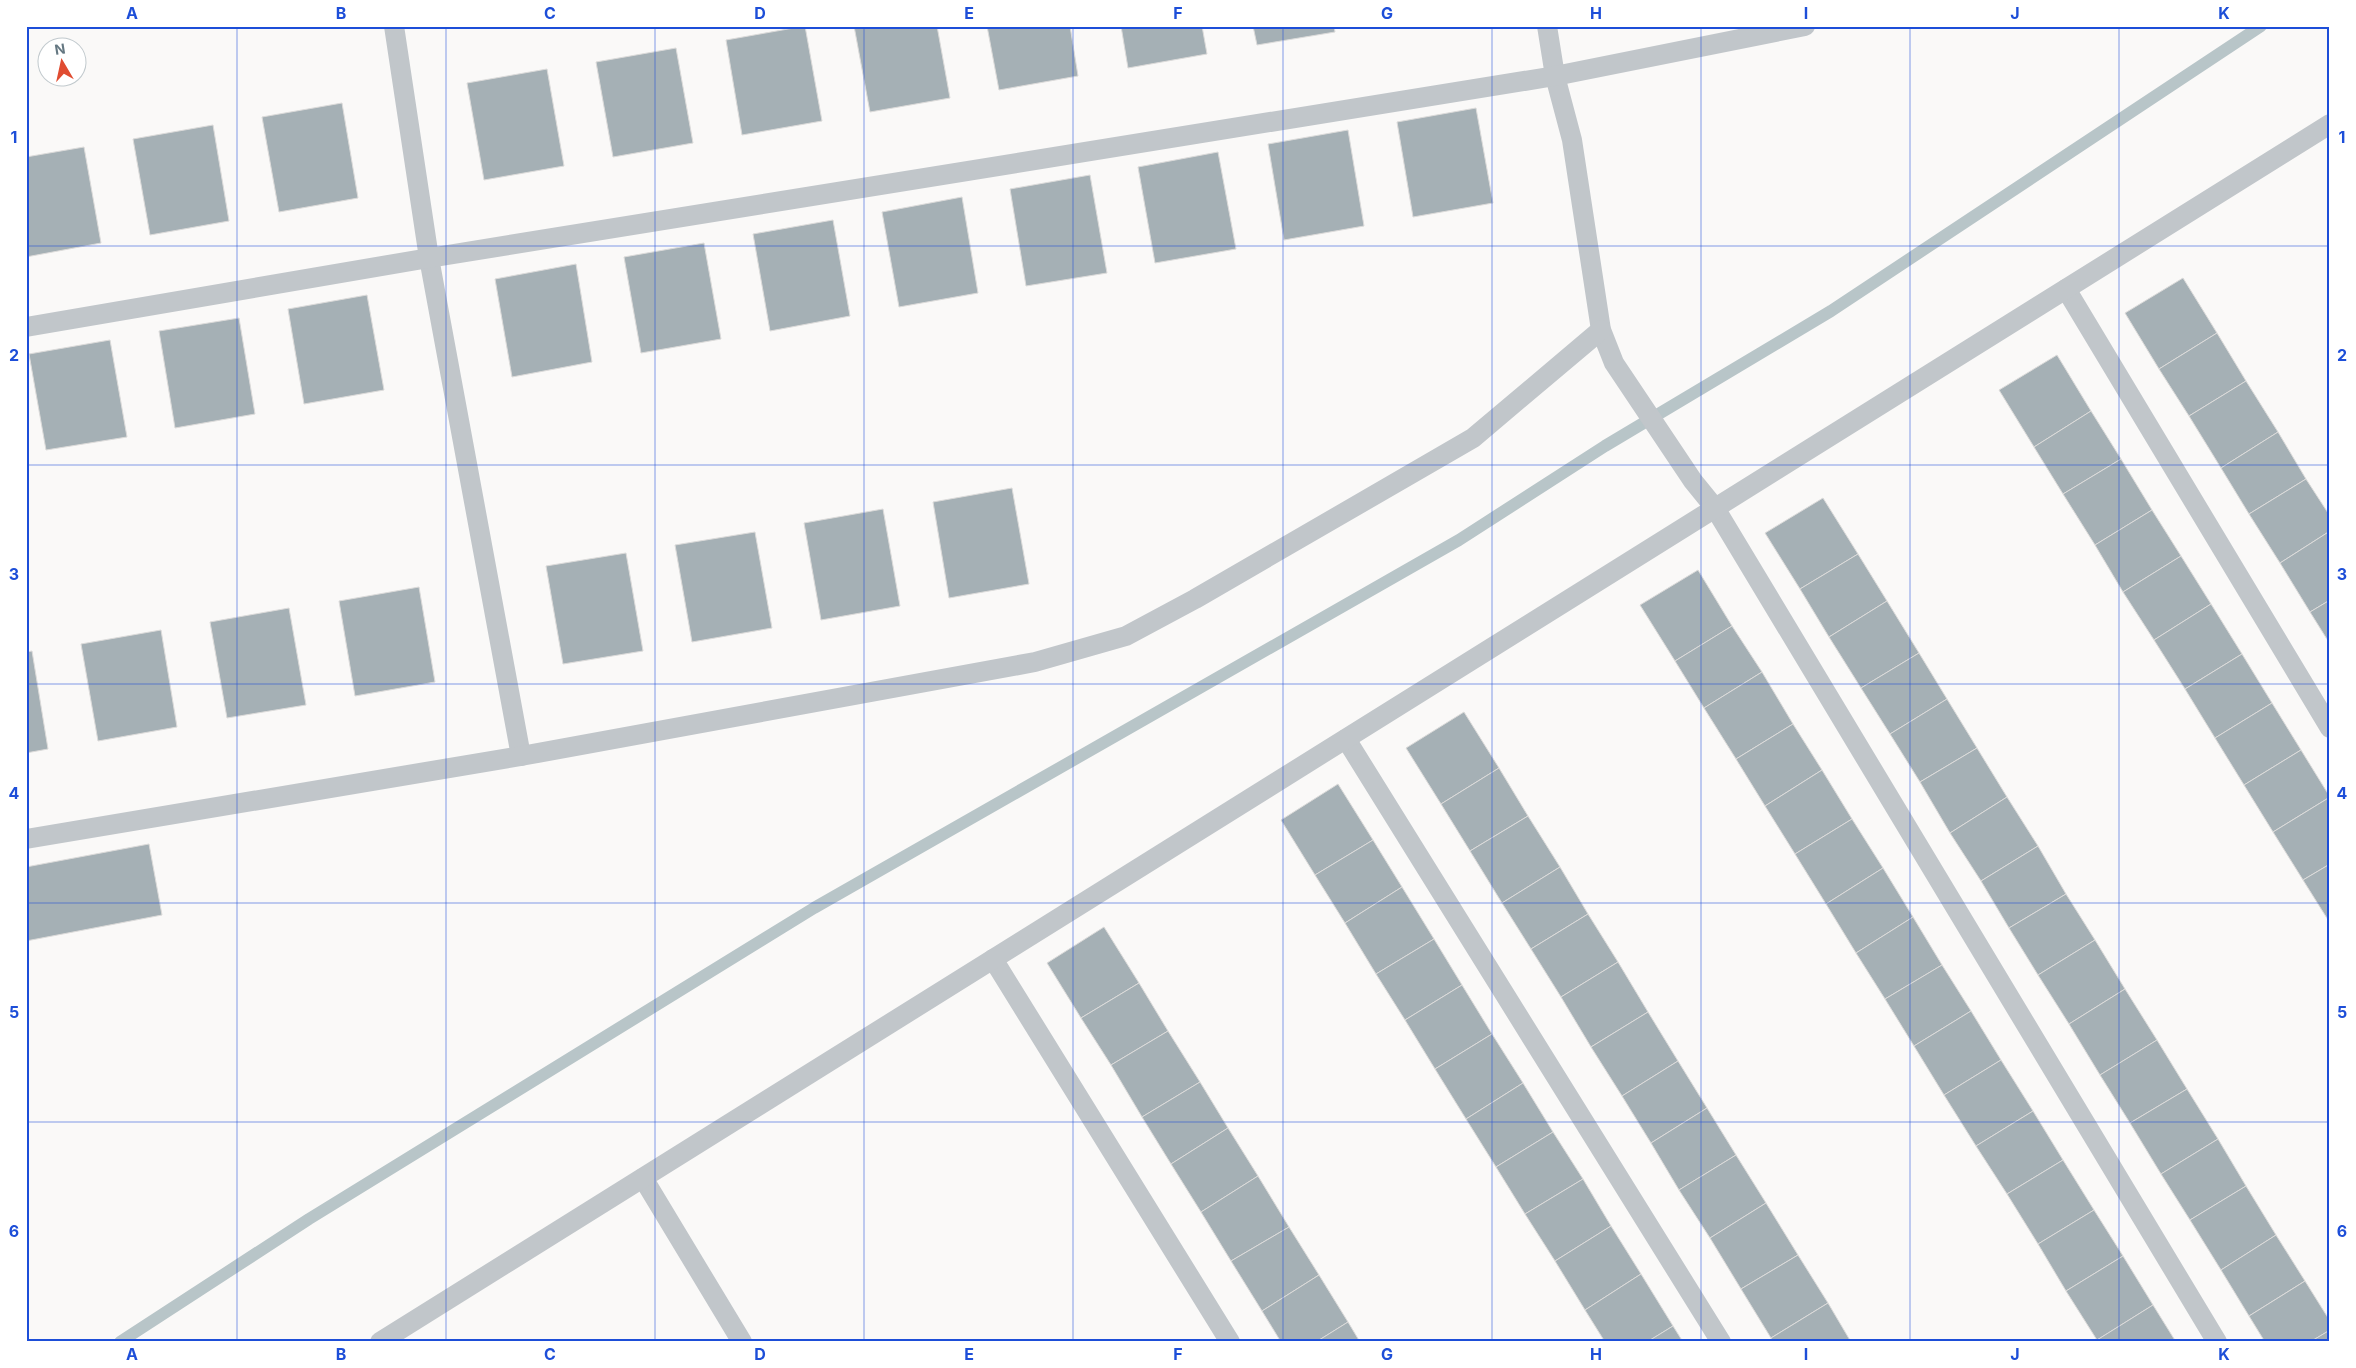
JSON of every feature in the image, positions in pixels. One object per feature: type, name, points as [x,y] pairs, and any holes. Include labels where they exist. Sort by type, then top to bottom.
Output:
[{"type":"lane","points":[[394,26],[429,258],[521,756]]},
{"type":"lane","points":[[1546,26],[1555,76],[1572,140],[1600,330],[1614,363],[1693,481],[1715,508],[2217,1342]]},
{"type":"lane","points":[[26,327],[429,258],[1555,76],[1805,26]]},
{"type":"lane","points":[[380,1342],[2330,124]]},
{"type":"lane","points":[[2066,289],[2330,728]]},
{"type":"lane","points":[[26,839],[521,756],[1035,662],[1126,636],[1204,594],[1473,438],[1600,330]]},
{"type":"lane","points":[[1346,739],[1721,1342]]},
{"type":"lane","points":[[993,959],[1230,1342]]},
{"type":"lane","points":[[643,1178],[742,1342]]},
{"type":"building","points":[[805,26],[822,121],[742,135],[726,40]]},
{"type":"building","points":[[854,26],[937,26],[950,98],[870,112]]},
{"type":"building","points":[[987,26],[1070,26],[1078,76],[999,90]]},
{"type":"building","points":[[1121,26],[1202,26],[1207,54],[1128,68]]},
{"type":"building","points":[[1253,26],[1334,26],[1335,32],[1257,45]]},
{"type":"building","points":[[676,48],[693,143],[613,157],[596,62]]},
{"type":"building","points":[[547,69],[564,166],[484,180],[467,83]]},
{"type":"building","points":[[342,103],[358,198],[279,212],[262,117]]},
{"type":"building","points":[[1476,108],[1493,203],[1413,217],[1397,122]]},
{"type":"building","points":[[213,125],[229,221],[150,235],[133,139]]},
{"type":"building","points":[[1348,130],[1364,226],[1284,240],[1268,144]]},
{"type":"building","points":[[84,147],[101,243],[26,257],[26,157]]},
{"type":"building","points":[[1218,152],[1236,249],[1155,263],[1138,167]]},
{"type":"building","points":[[1090,175],[1107,273],[1026,286],[1010,189]]},
{"type":"building","points":[[962,197],[978,293],[899,307],[882,212]]},
{"type":"building","points":[[833,220],[850,316],[770,331],[753,234]]},
{"type":"building","points":[[704,243],[721,339],[641,353],[624,257]]},
{"type":"building","points":[[576,264],[592,362],[512,377],[495,279]]},
{"type":"building","points":[[2183,278],[2217,333],[2159,369],[2125,313]]},
{"type":"building","points":[[367,295],[384,390],[304,404],[288,309]]},
{"type":"building","points":[[239,318],[255,414],[175,428],[159,331]]},
{"type":"building","points":[[2217,333],[2246,381],[2189,416],[2159,369]]},
{"type":"building","points":[[110,340],[127,437],[46,450],[29,354]]},
{"type":"building","points":[[2057,355],[2091,411],[2034,447],[1999,390]]},
{"type":"building","points":[[2246,381],[2278,432],[2221,468],[2189,416]]},
{"type":"building","points":[[2091,411],[2121,459],[2063,494],[2034,447]]},
{"type":"building","points":[[2278,432],[2306,479],[2249,514],[2221,468]]},
{"type":"building","points":[[2121,459],[2152,510],[2095,545],[2063,494]]},
{"type":"building","points":[[2306,479],[2330,516],[2330,531],[2280,563],[2249,514]]},
{"type":"building","points":[[1012,488],[1029,584],[949,598],[933,502]]},
{"type":"building","points":[[1823,498],[1858,554],[1800,589],[1765,533]]},
{"type":"building","points":[[883,509],[900,606],[821,620],[804,523]]},
{"type":"building","points":[[2152,510],[2181,556],[2123,592],[2095,545]]},
{"type":"building","points":[[2330,531],[2330,600],[2310,612],[2280,563]]},
{"type":"building","points":[[755,532],[772,628],[692,642],[675,545]]},
{"type":"building","points":[[626,553],[643,651],[563,664],[546,566]]},
{"type":"building","points":[[1858,554],[1887,601],[1829,637],[1800,589]]},
{"type":"building","points":[[2181,556],[2211,604],[2154,640],[2123,592]]},
{"type":"building","points":[[1698,570],[1732,626],[1675,661],[1640,605]]},
{"type":"building","points":[[419,587],[435,682],[355,696],[339,601]]},
{"type":"building","points":[[2330,600],[2330,644],[2310,612]]},
{"type":"building","points":[[1887,601],[1919,653],[1861,688],[1829,637]]},
{"type":"building","points":[[2211,604],[2242,654],[2185,689],[2154,640]]},
{"type":"building","points":[[289,608],[306,705],[227,718],[210,622]]},
{"type":"building","points":[[1732,626],[1762,672],[1704,708],[1675,661]]},
{"type":"building","points":[[161,630],[177,727],[98,741],[81,644]]},
{"type":"building","points":[[32,651],[48,749],[26,753],[26,652]]},
{"type":"building","points":[[1919,653],[1947,699],[1890,734],[1861,688]]},
{"type":"building","points":[[2242,654],[2272,703],[2215,738],[2185,689]]},
{"type":"building","points":[[1762,672],[1793,724],[1736,759],[1704,708]]},
{"type":"building","points":[[1947,699],[1977,748],[1920,782],[1890,734]]},
{"type":"building","points":[[2272,703],[2301,750],[2244,785],[2215,738]]},
{"type":"building","points":[[1464,712],[1499,768],[1441,804],[1406,748]]},
{"type":"building","points":[[1793,724],[1822,770],[1765,806],[1736,759]]},
{"type":"building","points":[[1977,748],[2007,797],[1950,833],[1920,782]]},
{"type":"building","points":[[2301,750],[2330,797],[2273,832],[2244,785]]},
{"type":"building","points":[[1499,768],[1528,816],[1470,851],[1441,804]]},
{"type":"building","points":[[1822,770],[1852,819],[1795,854],[1765,806]]},
{"type":"building","points":[[1338,784],[1373,840],[1315,875],[1281,820]]},
{"type":"building","points":[[2007,797],[2038,846],[1981,881],[1950,833]]},
{"type":"building","points":[[2330,797],[2330,864],[2303,880],[2273,832]]},
{"type":"building","points":[[1528,816],[1560,867],[1502,903],[1470,851]]},
{"type":"building","points":[[1852,819],[1883,868],[1826,904],[1795,854]]},
{"type":"building","points":[[1373,840],[1402,887],[1345,923],[1315,875]]},
{"type":"building","points":[[149,844],[162,915],[26,941],[26,867]]},
{"type":"building","points":[[2038,846],[2066,894],[2009,928],[1981,881]]},
{"type":"building","points":[[2330,864],[2330,923],[2303,880]]},
{"type":"building","points":[[1560,867],[1588,914],[1531,949],[1502,903]]},
{"type":"building","points":[[1883,868],[1913,917],[1856,953],[1826,904]]},
{"type":"building","points":[[1402,887],[1434,939],[1376,974],[1345,923]]},
{"type":"building","points":[[2066,894],[2095,940],[2038,975],[2009,928]]},
{"type":"building","points":[[1588,914],[1618,962],[1561,997],[1531,949]]},
{"type":"building","points":[[1913,917],[1942,965],[1885,999],[1856,953]]},
{"type":"building","points":[[1104,927],[1139,983],[1081,1018],[1047,963]]},
{"type":"building","points":[[1434,939],[1462,985],[1405,1020],[1376,974]]},
{"type":"building","points":[[2095,940],[2125,989],[2069,1024],[2038,975]]},
{"type":"building","points":[[1618,962],[1648,1012],[1591,1047],[1561,997]]},
{"type":"building","points":[[1942,965],[1971,1011],[1914,1046],[1885,999]]},
{"type":"building","points":[[1139,983],[1168,1031],[1111,1065],[1081,1018]]},
{"type":"building","points":[[1462,985],[1492,1034],[1435,1069],[1405,1020]]},
{"type":"building","points":[[2125,989],[2157,1040],[2100,1075],[2069,1024]]},
{"type":"building","points":[[1971,1011],[2001,1060],[1944,1095],[1914,1046]]},
{"type":"building","points":[[1648,1012],[1678,1061],[1622,1096],[1591,1047]]},
{"type":"building","points":[[1168,1031],[1200,1082],[1142,1117],[1111,1065]]},
{"type":"building","points":[[1492,1034],[1523,1083],[1466,1119],[1435,1069]]},
{"type":"building","points":[[2157,1040],[2187,1089],[2130,1123],[2100,1075]]},
{"type":"building","points":[[2001,1060],[2033,1111],[1976,1146],[1944,1095]]},
{"type":"building","points":[[1678,1061],[1707,1108],[1651,1143],[1622,1096]]},
{"type":"building","points":[[1200,1082],[1228,1128],[1171,1164],[1142,1117]]},
{"type":"building","points":[[1523,1083],[1553,1132],[1496,1167],[1466,1119]]},
{"type":"building","points":[[2187,1089],[2218,1139],[2161,1174],[2130,1123]]},
{"type":"building","points":[[1707,1108],[1736,1155],[1679,1190],[1651,1143]]},
{"type":"building","points":[[2033,1111],[2063,1160],[2007,1194],[1976,1146]]},
{"type":"building","points":[[1228,1128],[1258,1176],[1201,1212],[1171,1164]]},
{"type":"building","points":[[1553,1132],[1583,1179],[1525,1214],[1496,1167]]},
{"type":"building","points":[[2218,1139],[2246,1186],[2190,1220],[2161,1174]]},
{"type":"building","points":[[1736,1155],[1766,1203],[1710,1238],[1679,1190]]},
{"type":"building","points":[[2063,1160],[2094,1210],[2038,1244],[2007,1194]]},
{"type":"building","points":[[1258,1176],[1289,1227],[1231,1261],[1201,1212]]},
{"type":"building","points":[[1583,1179],[1611,1226],[1555,1261],[1525,1214]]},
{"type":"building","points":[[2246,1186],[2276,1235],[2221,1270],[2190,1220]]},
{"type":"building","points":[[1766,1203],[1798,1255],[1741,1289],[1710,1238]]},
{"type":"building","points":[[2094,1210],[2123,1256],[2066,1291],[2038,1244]]},
{"type":"building","points":[[1611,1226],[1641,1274],[1585,1310],[1555,1261]]},
{"type":"building","points":[[1289,1227],[1319,1275],[1262,1311],[1231,1261]]},
{"type":"building","points":[[2276,1235],[2305,1281],[2249,1316],[2221,1270]]},
{"type":"building","points":[[1798,1255],[1828,1303],[1771,1338],[1741,1289]]},
{"type":"building","points":[[2123,1256],[2153,1305],[2097,1340],[2066,1291]]},
{"type":"building","points":[[1641,1274],[1673,1326],[1647,1342],[1605,1342],[1585,1310]]},
{"type":"building","points":[[1319,1275],[1348,1322],[1316,1342],[1281,1342],[1262,1311]]},
{"type":"building","points":[[2305,1281],[2330,1321],[2330,1330],[2310,1342],[2265,1342],[2249,1316]]},
{"type":"building","points":[[1828,1303],[1851,1342],[1773,1342],[1771,1338]]},
{"type":"building","points":[[2153,1305],[2176,1342],[2098,1342],[2097,1340]]},
{"type":"building","points":[[1348,1322],[1360,1342],[1316,1342]]},
{"type":"building","points":[[1673,1326],[1683,1342],[1647,1342]]},
{"type":"building","points":[[2330,1330],[2330,1342],[2310,1342]]},
{"type":"waterway","points":[[120,1342],[309,1219],[814,908],[1459,540],[1605,446],[1831,311],[2261,26]]}]
